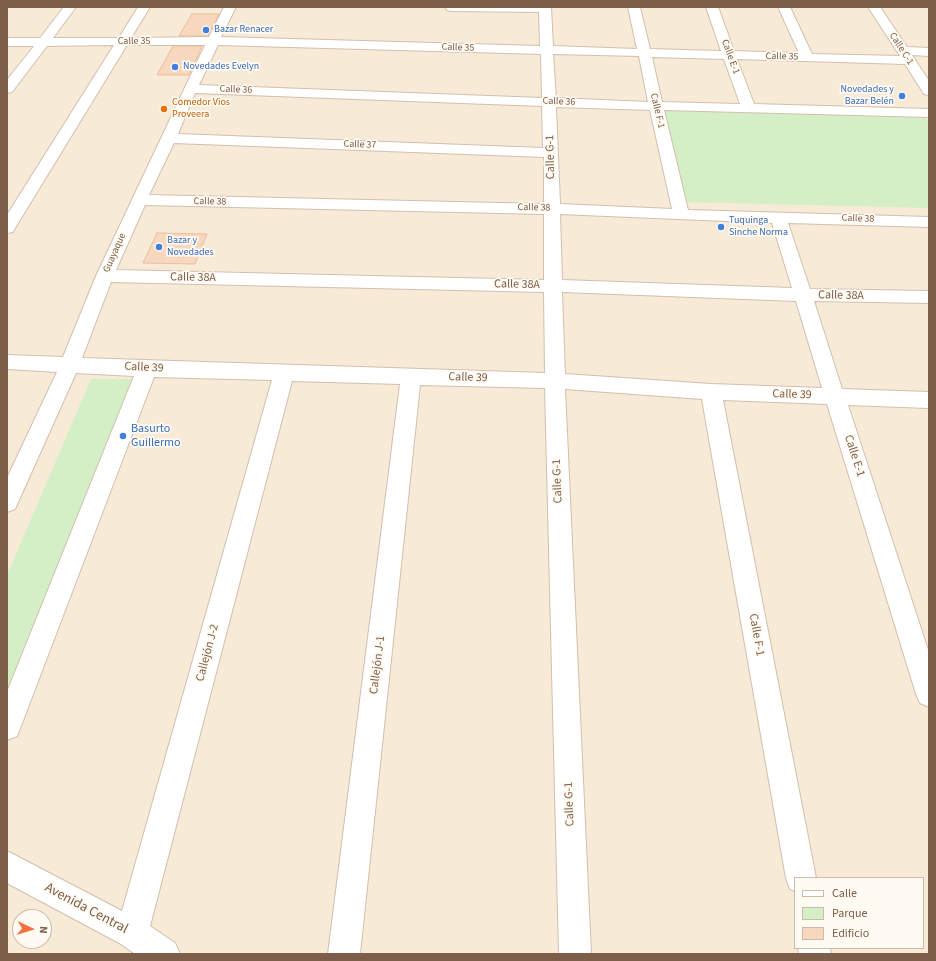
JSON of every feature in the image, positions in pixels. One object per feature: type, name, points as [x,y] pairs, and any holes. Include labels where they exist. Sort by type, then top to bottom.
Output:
[{"type":"street","points":[[7,89],[70,7]]},
{"type":"street","points":[[7,228],[144,7]]},
{"type":"street","name":"Guayaque","points":[[7,502],[70,364],[105,276],[138,200],[169,138],[190,89],[230,7]]},
{"type":"street","points":[[450,7],[545,8]]},
{"type":"street","name":"Calle F-1","points":[[634,7],[643,53],[681,215]]},
{"type":"street","name":"Calle E-1","points":[[712,7],[748,108]]},
{"type":"street","points":[[784,7],[807,57]]},
{"type":"street","name":"Calle C-1","points":[[874,7],[929,91]]},
{"type":"street","name":"Calle G-1","points":[[545,8],[551,153],[555,381],[575,954]]},
{"type":"street","name":"Calle 35","points":[[7,42],[213,41],[807,57],[905,56],[929,52]]},
{"type":"street","name":"Calle 36","points":[[190,89],[656,106],[929,114]]},
{"type":"street","name":"Calle 37","points":[[169,138],[551,153]]},
{"type":"street","name":"Calle 38","points":[[138,200],[552,209],[681,215],[929,222]]},
{"type":"street","name":"Calle E-1","points":[[778,217],[804,295],[929,694]]},
{"type":"street","name":"Calle 38A","points":[[105,276],[553,286],[804,295],[929,297]]},
{"type":"street","name":"Calle 39","points":[[7,362],[147,369],[555,381],[711,392],[929,400]]},
{"type":"street","points":[[7,726],[147,369]]},
{"type":"street","name":"Callejón J-2","points":[[132,933],[284,373]]},
{"type":"street","name":"Callejón J-1","points":[[344,954],[411,376]]},
{"type":"street","name":"Calle F-1","points":[[711,392],[801,877]]},
{"type":"street","name":"Avenida Central","points":[[7,866],[132,933],[164,954]]},
{"type":"shaded area","points":[[7,7],[929,7],[929,954],[7,954]]},
{"type":"green space","points":[[664,109],[926,118],[929,124],[929,208],[682,202]]},
{"type":"green space","points":[[91,379],[135,379],[7,695],[7,575]]},
{"type":"building","points":[[192,14],[219,14],[208,36],[179,36]]},
{"type":"building","points":[[173,46],[202,46],[189,75],[157,75]]},
{"type":"building","points":[[157,233],[207,234],[195,264],[143,263]]},
{"type":"place","name":"Bazar Renacer","points":[[206,30]]},
{"type":"place","name":"Novedades Evelyn","points":[[175,67]]},
{"type":"place","name":"Novedades y Bazar Belén","points":[[902,96]]},
{"type":"place","name":"Comedor Vios Proveera","points":[[164,109]]},
{"type":"place","name":"Tuquinga Sinche Norma","points":[[721,227]]},
{"type":"place","name":"Bazar y Novedades","points":[[159,247]]},
{"type":"place","name":"Basurto Guillermo","points":[[123,436]]}]
